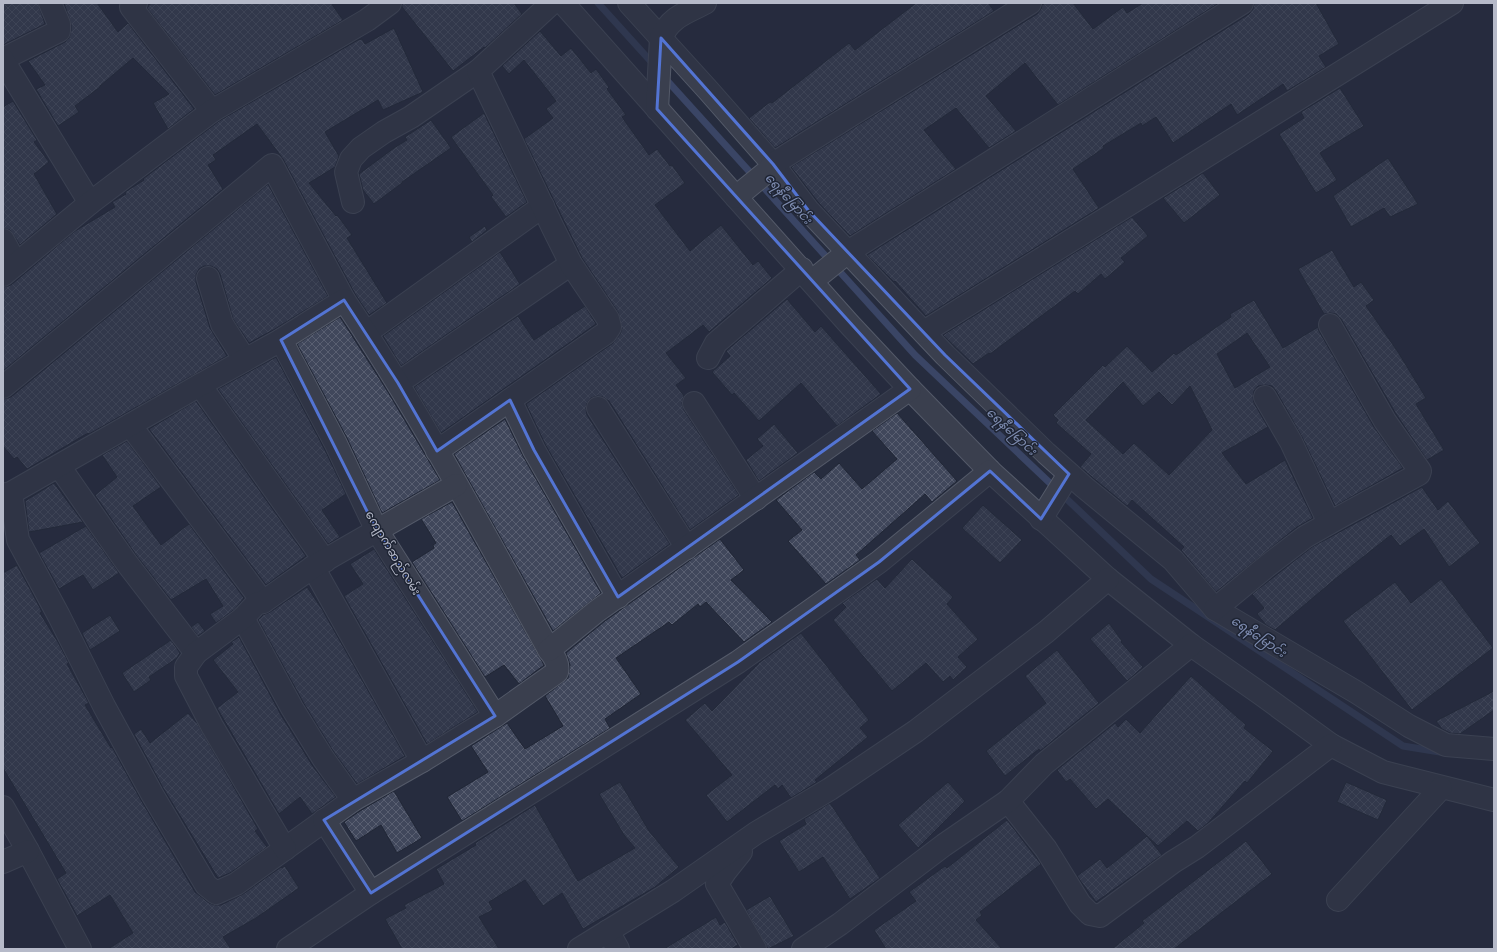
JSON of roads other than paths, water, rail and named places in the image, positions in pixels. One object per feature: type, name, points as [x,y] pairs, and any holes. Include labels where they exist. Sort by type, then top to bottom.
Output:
[{"type":"street","points":[[50,3],[59,24],[59,31],[3,60],[90,203]]},
{"type":"street","points":[[136,3],[131,7],[212,111]]},
{"type":"street","points":[[3,240],[10,269],[90,203],[212,111],[367,20],[390,3]]},
{"type":"street","points":[[353,202],[346,172],[352,159],[361,148],[384,132],[411,117],[478,71],[552,3]]},
{"type":"street","points":[[563,3],[740,194],[850,325],[910,389],[990,471],[1043,515],[1108,579],[1191,645],[1331,745],[1383,772],[1441,788],[1494,800]]},
{"type":"street","points":[[629,3],[661,43],[708,90],[771,167],[846,254],[956,366],[1046,453],[1067,476],[1173,560],[1215,609],[1356,692],[1409,726],[1446,745],[1494,750]]},
{"type":"street","points":[[657,105],[661,43],[665,28],[674,19],[705,3]]},
{"type":"street","points":[[740,194],[771,167],[1030,3]]},
{"type":"street","points":[[708,358],[716,343],[810,276],[1242,3]]},
{"type":"street","points":[[924,332],[1452,3]]},
{"type":"street","points":[[438,451],[606,333],[610,327],[608,319],[571,264],[478,71]]},
{"type":"street","points":[[3,387],[272,165],[344,300],[398,383],[438,451],[549,650],[555,658],[558,668],[557,672],[495,716],[422,761],[353,800],[236,884],[216,893],[206,885],[152,794],[108,713],[59,616],[18,540],[7,494],[281,340],[344,300]]},
{"type":"street","points":[[366,333],[543,206]]},
{"type":"street","points":[[398,383],[571,264]]},
{"type":"street","points":[[208,278],[222,324],[245,360]]},
{"type":"street","points":[[1215,609],[1282,554],[1329,523],[1416,477],[1419,474],[1420,471],[1385,421],[1330,325]]},
{"type":"street","name":"ကျောက်ဆည်လမ်း","points":[[281,340],[336,444],[376,529],[495,716]]},
{"type":"street","points":[[200,385],[319,564],[422,761]]},
{"type":"street","points":[[549,650],[618,597],[910,389]]},
{"type":"street","points":[[1265,397],[1291,442],[1329,523]]},
{"type":"street","points":[[510,400],[544,469],[618,597]]},
{"type":"street","points":[[694,403],[756,499]]},
{"type":"street","points":[[598,408],[686,548]]},
{"type":"street","points":[[130,425],[263,602]]},
{"type":"street","points":[[59,466],[126,562],[196,653]]},
{"type":"street","points":[[288,949],[371,893],[738,662],[879,562],[990,471]]},
{"type":"street","points":[[1043,515],[1067,476]]},
{"type":"street","points":[[284,849],[191,689],[186,676],[186,667],[196,653],[243,618],[256,604],[263,602],[319,564],[376,529],[456,485]]},
{"type":"street","points":[[579,949],[674,891],[756,833],[830,789],[916,731],[1046,632],[1108,579]]},
{"type":"street","points":[[243,618],[292,708],[323,758],[353,800]]},
{"type":"street","points":[[803,949],[840,924],[944,845],[1008,802],[1044,764],[1191,645]]},
{"type":"street","points":[[1008,802],[1046,849],[1080,904],[1090,914],[1100,916],[1173,862],[1197,847],[1331,745]]},
{"type":"street","points":[[1338,900],[1441,788]]},
{"type":"street","points":[[3,807],[28,851],[73,947]]},
{"type":"street","points":[[324,820],[371,893]]},
{"type":"street","points":[[755,949],[717,884],[756,833]]},
{"type":"street","points":[[3,862],[28,851]]},
{"type":"street","points":[[608,930],[618,949]]},
{"type":"waterway","name":"ရေနီမြောင်း","points":[[598,3],[655,66]]},
{"type":"waterway","name":"ရေနီမြောင်း","points":[[663,76],[915,355],[1151,579],[1403,746],[1440,752]]}]
